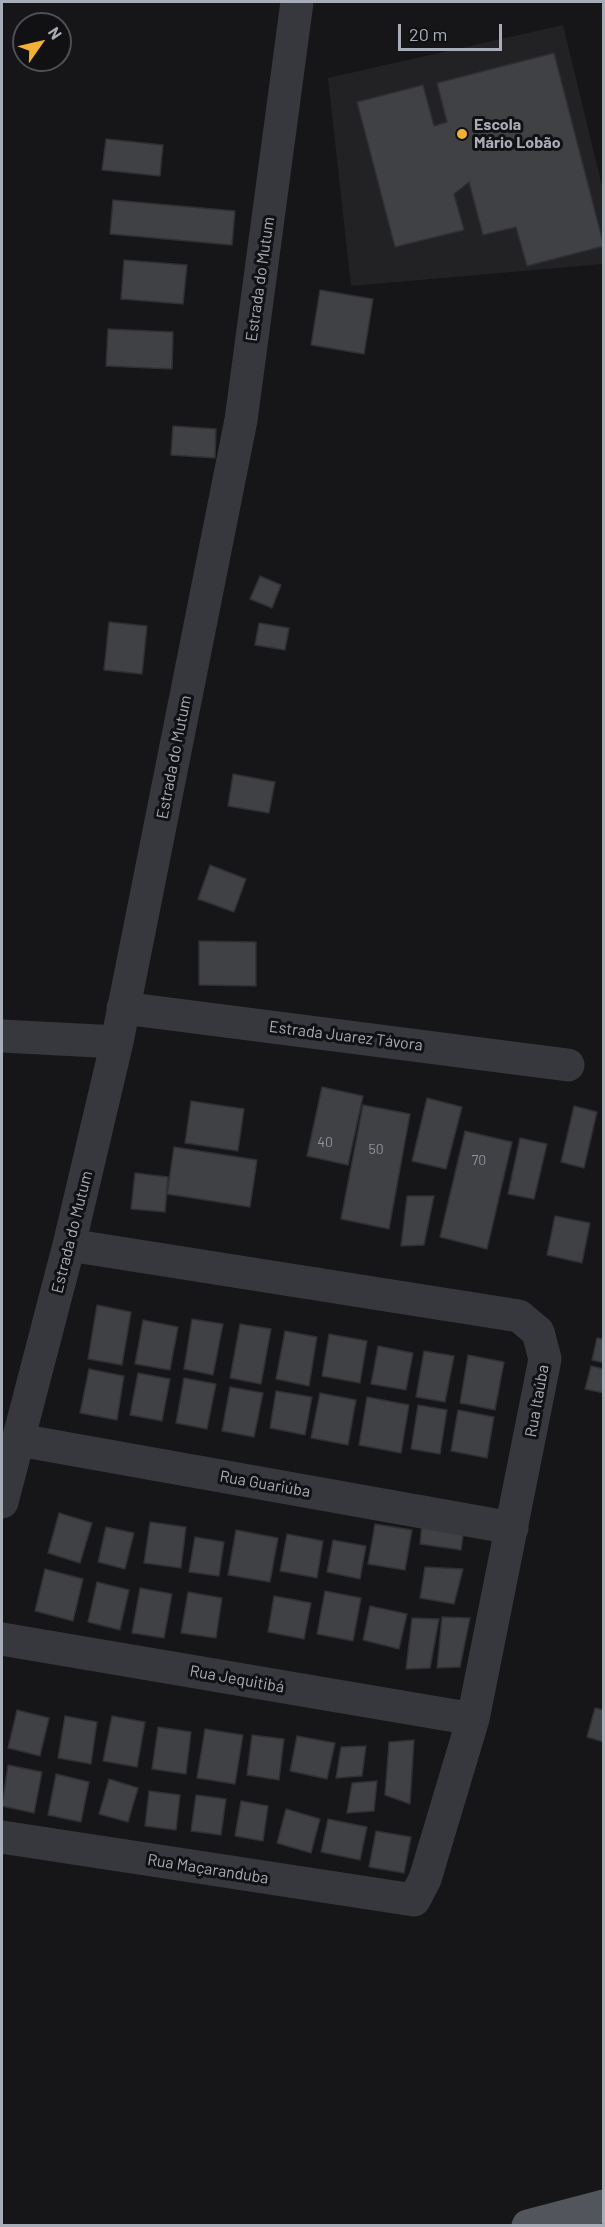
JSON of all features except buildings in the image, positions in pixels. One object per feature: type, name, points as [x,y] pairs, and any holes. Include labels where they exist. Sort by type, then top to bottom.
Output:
[{"type":"main road","points":[[528,2226],[603,2206]]},
{"type":"street","name":"Estrada do Mutum","points":[[2,1502],[69,1245],[117,1042],[241,420],[297,2]]},
{"type":"street","name":"Estrada Juarez Távora","points":[[123,1008],[568,1065]]},
{"type":"street","points":[[2,1036],[117,1042]]},
{"type":"street","name":"Rua Itaúba","points":[[69,1245],[519,1316],[538,1332],[545,1359],[473,1719],[425,1879],[414,1900]]},
{"type":"street","name":"Rua Guariúba","points":[[19,1440],[512,1528]]},
{"type":"street","name":"Rua Jequitibá","points":[[2,1639],[473,1719]]},
{"type":"street","name":"Rua Maçaranduba","points":[[2,1837],[414,1900]]},
{"type":"shaded area","name":"Escola Mário Lobão","points":[[563,25],[603,190],[603,264],[351,286],[328,78]]},
{"type":"place","name":"Escola Mário Lobão","points":[[462,134]]}]
